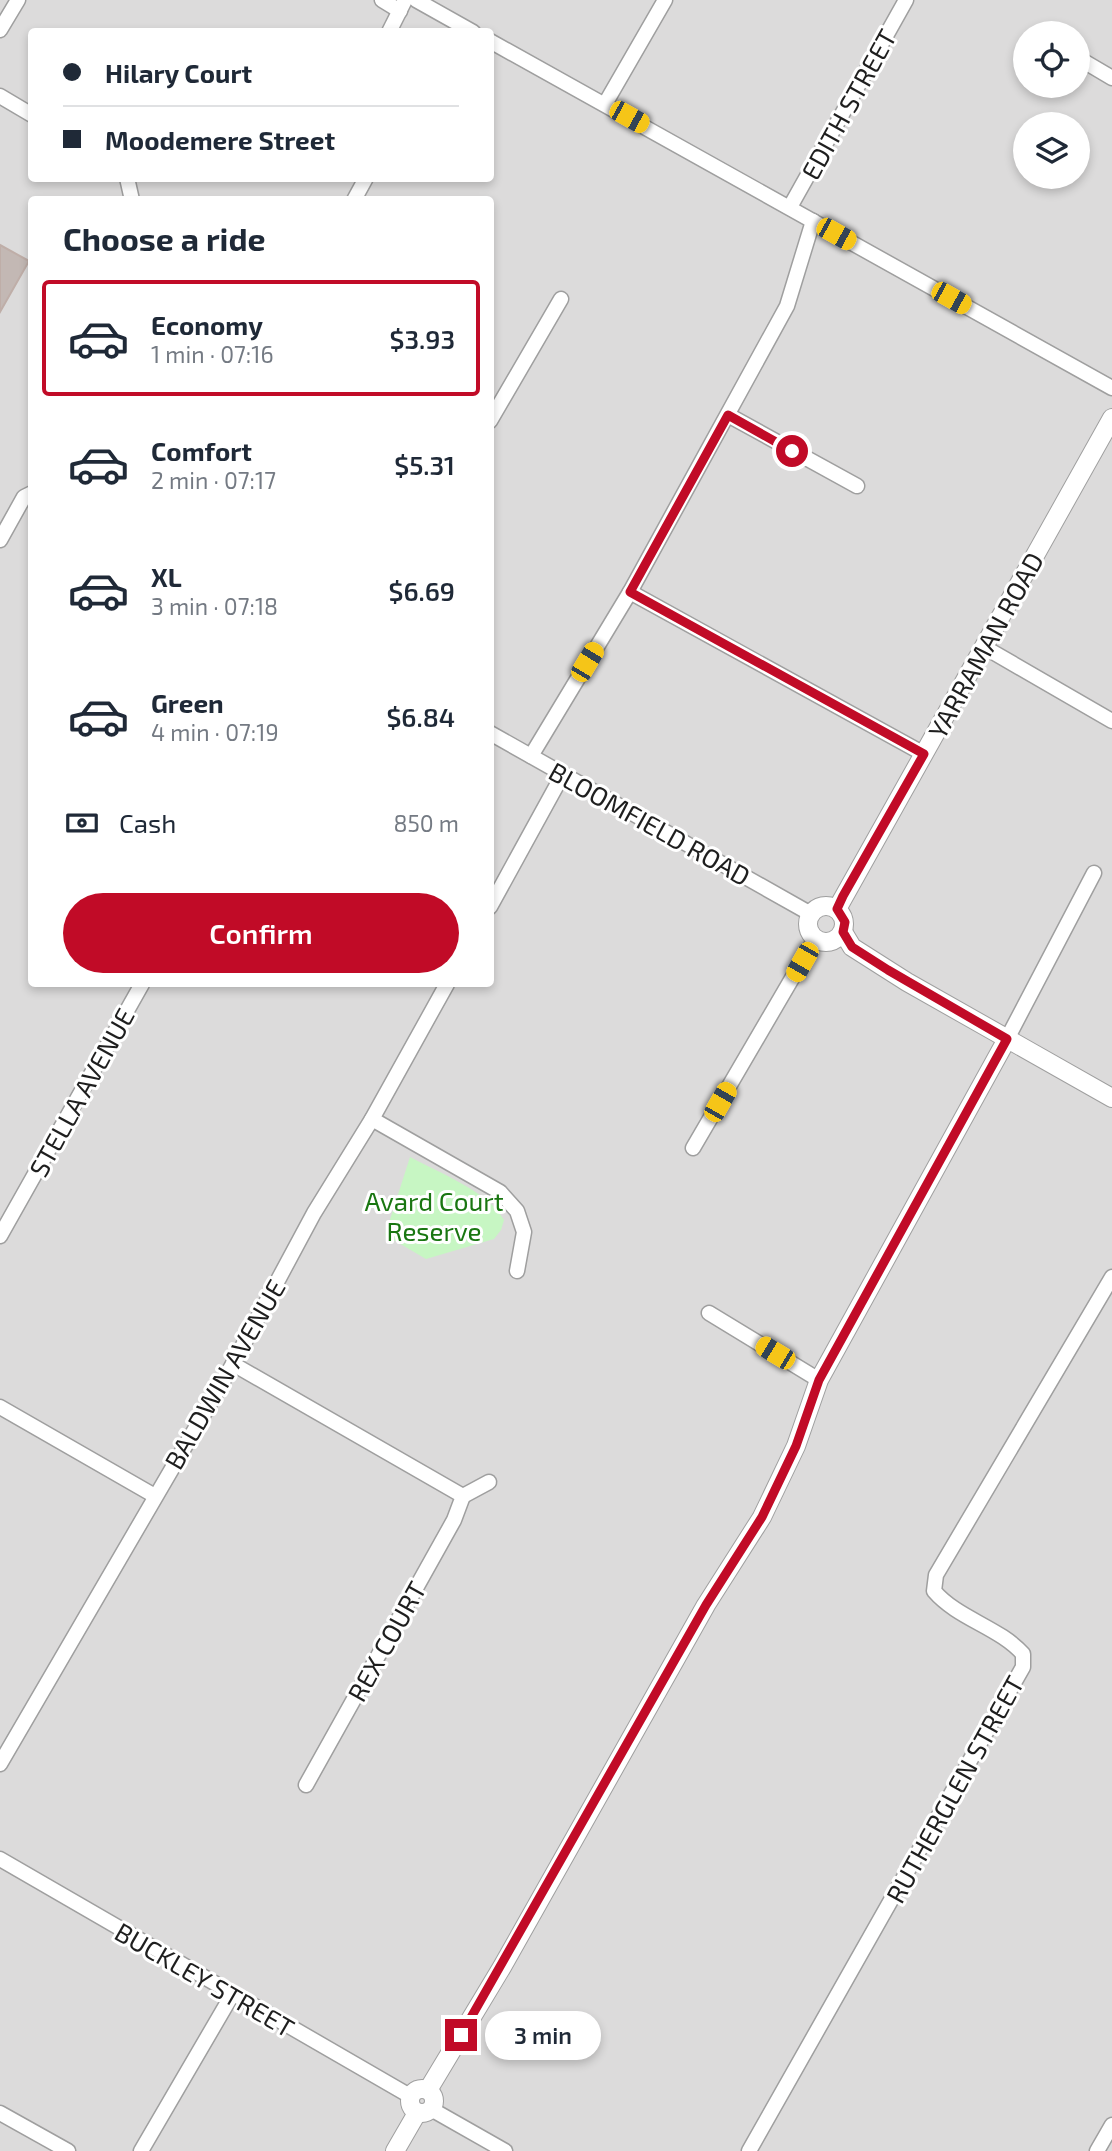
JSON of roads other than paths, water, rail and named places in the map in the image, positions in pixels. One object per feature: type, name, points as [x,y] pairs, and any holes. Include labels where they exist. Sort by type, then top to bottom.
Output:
[{"type":"street","points":[[0,30],[18,0]]},
{"type":"street","points":[[382,0],[403,5],[391,28]]},
{"type":"street","points":[[416,0],[466,28]]},
{"type":"street","points":[[606,104],[664,0]]},
{"type":"street","name":"EDITH STREET","points":[[790,207],[906,0]]},
{"type":"street","points":[[494,43],[1112,388]]},
{"type":"street","points":[[1090,65],[1112,78]]},
{"type":"street","points":[[0,96],[28,113]]},
{"type":"street","name":"EDITH STREET","points":[[531,756],[630,592],[787,306],[813,221]]},
{"type":"street","points":[[494,414],[561,299]]},
{"type":"street","points":[[728,415],[857,486]]},
{"type":"street","name":"YARRAMAN ROAD","points":[[837,909],[1112,418]]},
{"type":"street","points":[[0,540],[24,497],[28,495]]},
{"type":"street","points":[[630,592],[924,754]]},
{"type":"street","points":[[984,647],[1112,721]]},
{"type":"street","name":"BLOOMFIELD ROAD","points":[[494,735],[811,914]]},
{"type":"street","points":[[494,900],[564,774]]},
{"type":"street","points":[[395,2151],[420,2106],[420,2089],[428,2091],[502,1967],[706,1605],[762,1517],[796,1446],[819,1380],[1007,1039],[1094,873]]},
{"type":"street","points":[[826,905],[837,909],[845,922],[843,932],[834,941],[821,942],[815,939],[808,925],[811,914],[815,909],[826,905]]},
{"type":"street","points":[[843,932],[852,947],[885,968],[1112,1098]]},
{"type":"street","points":[[693,1148],[815,939]]},
{"type":"street","name":"STELLA AVENUE","points":[[0,1236],[140,987]]},
{"type":"street","name":"BALDWIN AVENUE","points":[[0,1765],[233,1364],[314,1213],[372,1119],[445,987]]},
{"type":"street","points":[[372,1119],[499,1192],[517,1211],[524,1233],[517,1271]]},
{"type":"street","name":"RUTHERGLEN STREET","points":[[749,2151],[1023,1667],[1023,1654],[1013,1643],[945,1604],[934,1591],[936,1575],[1112,1277]]},
{"type":"street","points":[[709,1313],[819,1380]]},
{"type":"street","points":[[233,1364],[463,1496],[489,1482]]},
{"type":"street","points":[[0,1407],[155,1496]]},
{"type":"street","name":"REX COURT","points":[[306,1785],[454,1520],[463,1496]]},
{"type":"street","name":"BUCKLEY STREET","points":[[0,1859],[420,2106],[505,2151]]},
{"type":"street","points":[[141,2151],[232,1995]]},
{"type":"street","points":[[0,2113],[68,2151]]},
{"type":"street","points":[[1097,2151],[1112,2125]]},
{"type":"park label","name":"Avard Court Reserve","points":[[434,1215]]}]
